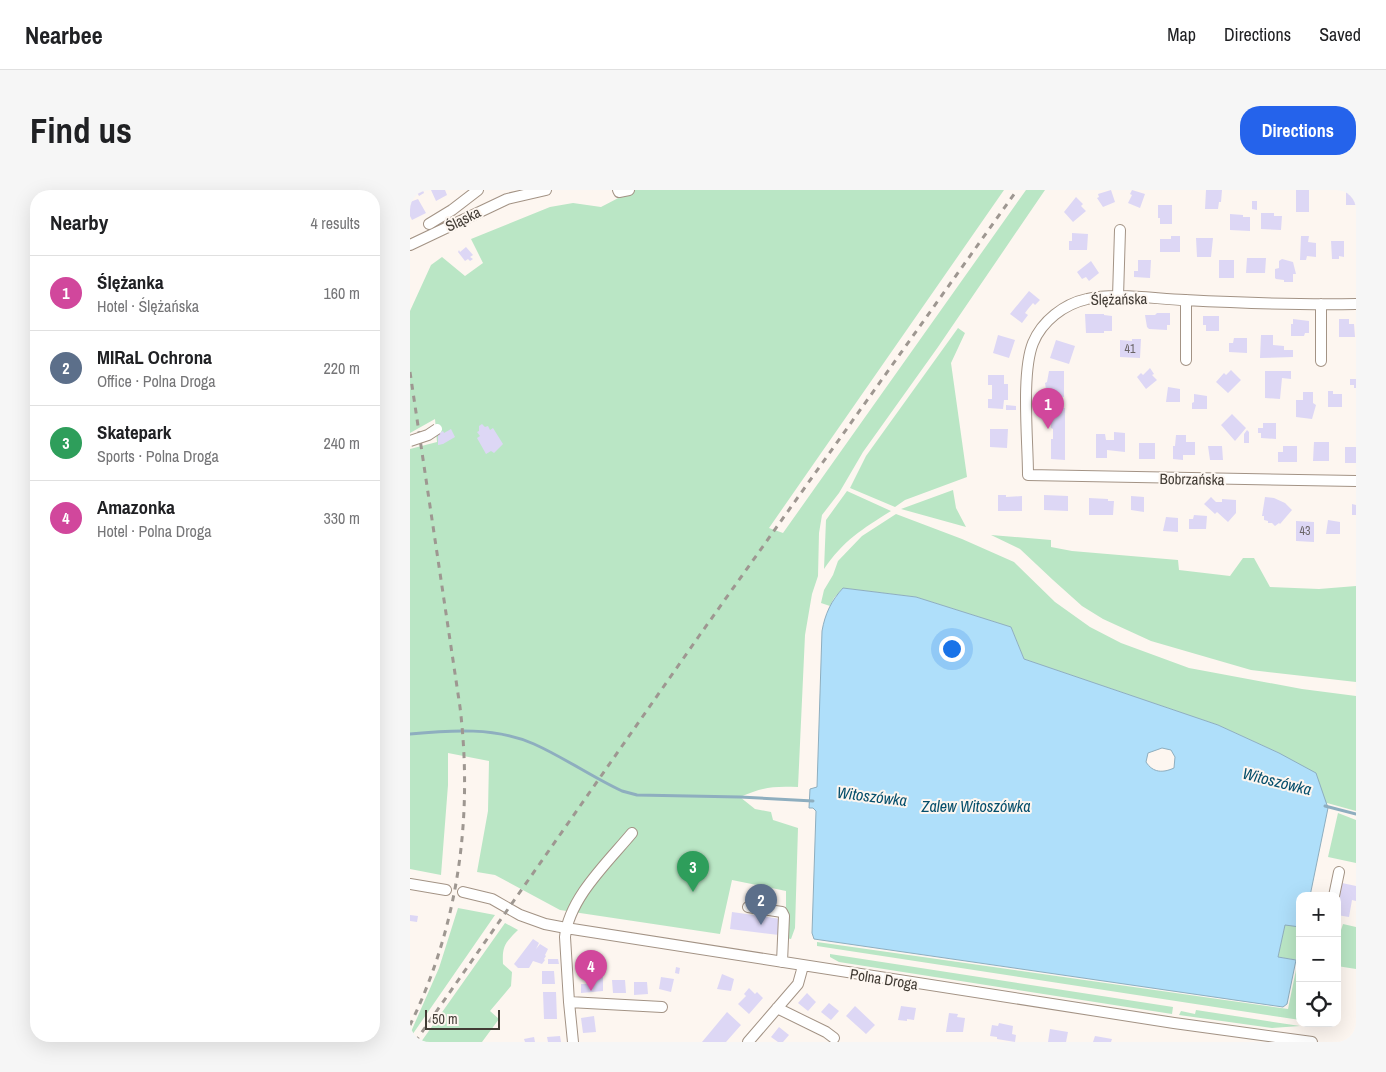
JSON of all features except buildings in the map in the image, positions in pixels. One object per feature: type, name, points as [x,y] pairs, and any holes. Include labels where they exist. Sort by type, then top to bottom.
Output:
[{"type":"street","points":[[429,224],[452,210],[478,190]]},
{"type":"street","name":"Śląska","points":[[410,245],[487,207],[525,192],[546,190]]},
{"type":"street","points":[[618,190],[619,192],[628,190]]},
{"type":"street","points":[[1118,297],[1120,230]]},
{"type":"street","name":"Ślężańska","points":[[1028,475],[1027,391],[1030,351],[1042,328],[1052,317],[1065,308],[1088,298],[1118,297],[1356,304]]},
{"type":"street","points":[[1186,300],[1186,360]]},
{"type":"street","points":[[1321,304],[1321,361]]},
{"type":"street","points":[[410,441],[428,435],[436,429]]},
{"type":"street","name":"Bobrzańska","points":[[1028,475],[1356,481]]},
{"type":"street","points":[[573,1042],[569,1002],[566,928],[579,900],[590,883],[632,833]]},
{"type":"street","points":[[1335,892],[1339,872]]},
{"type":"street","points":[[410,884],[446,890]]},
{"type":"street","name":"Polna Droga","points":[[463,892],[492,899],[520,915],[545,924],[566,928],[1232,1037],[1312,1042]]},
{"type":"street","points":[[748,907],[782,912],[784,916],[782,962]]},
{"type":"street","points":[[748,1042],[798,984],[803,966]]},
{"type":"street","points":[[569,1002],[662,1008]]},
{"type":"street","points":[[777,1008],[834,1038]]},
{"type":"green space","points":[[627,190],[1004,190],[769,528],[783,533],[1026,190],[1045,190],[938,347],[863,452],[839,493],[822,515],[819,533],[818,576],[812,594],[805,635],[798,787],[768,788],[740,797],[755,809],[771,812],[773,820],[798,828],[795,928],[791,939],[786,938],[786,891],[732,880],[720,934],[560,910],[495,875],[477,872],[488,811],[489,761],[448,753],[448,785],[441,875],[410,869],[410,449],[437,442],[435,419],[410,433],[410,311],[431,265],[442,257],[465,276],[483,263],[471,239],[550,207],[573,203],[601,207],[626,194]]},
{"type":"green space","points":[[958,328],[965,333],[951,363],[967,477],[905,500],[895,507],[850,488],[866,456]]},
{"type":"green space","points":[[953,490],[956,508],[966,527],[901,509]]},
{"type":"green space","points":[[847,491],[891,511],[854,536],[838,551],[824,569],[826,520]]},
{"type":"green space","points":[[896,514],[962,539],[1014,562],[1055,602],[1090,627],[1121,643],[1189,668],[1302,689],[1356,696],[1356,811],[1327,803],[1328,808],[1279,753],[1218,725],[1024,659],[1011,627],[916,597],[843,588],[830,606],[821,603],[824,590],[833,575],[838,561],[862,536]]},
{"type":"green space","points":[[991,535],[1051,540],[1051,547],[1072,551],[1178,560],[1179,570],[1230,576],[1243,558],[1254,558],[1270,587],[1319,589],[1356,586],[1356,682],[1251,670],[1151,641],[1103,619],[1082,606],[1020,549]]},
{"type":"green space","points":[[1338,813],[1356,820],[1356,863],[1328,857]]},
{"type":"green space","points":[[458,908],[495,915],[410,1038],[410,1034],[439,968]]},
{"type":"green space","points":[[505,923],[518,930],[507,942],[503,953],[503,964],[512,972],[511,986],[490,1011],[499,1019],[482,1042],[421,1042]]},
{"type":"green space","points":[[1285,924],[1296,926],[1296,960],[1278,957]]},
{"type":"green space","points":[[1343,924],[1356,927],[1356,969],[1341,967],[1341,930]]},
{"type":"green space","points":[[817,942],[1288,1009],[1296,970],[1296,1019],[817,946]]},
{"type":"green space","points":[[830,954],[1173,1007],[1172,1014],[839,962],[830,957]]},
{"type":"green space","points":[[1196,1010],[1296,1026],[1272,1028],[1179,1015],[1181,1011],[1195,1014]]},
{"type":"water","name":"Zalew Witoszówka","points":[[843,588],[916,597],[1011,627],[1024,659],[1218,725],[1279,753],[1316,773],[1328,808],[1311,892],[1296,892],[1296,926],[1285,925],[1278,957],[1296,960],[1287,1004],[1283,1007],[814,939],[812,933],[816,811],[813,808],[809,808],[810,789],[817,787],[822,631],[829,608]],"holes":[[[1162,748],[1171,750],[1175,757],[1174,768],[1166,771],[1155,770],[1146,762],[1148,753]]]},
{"type":"waterway","name":"Witoszówka","points":[[410,734],[441,731],[473,731],[489,732],[519,739],[545,749],[622,791],[637,795],[740,797],[813,801]]},
{"type":"waterway","name":"Witoszówka","points":[[1325,806],[1356,814]]},
{"type":"railway","points":[[415,1042],[699,636],[1017,190]]},
{"type":"railway","points":[[410,372],[460,707],[465,789],[463,829],[451,909],[427,987],[410,1025]]},
{"type":"place","name":"Ślężanka","points":[[1048,429]]},
{"type":"place","name":"Skatepark","points":[[693,892]]},
{"type":"place","name":"MIRaL Ochrona","points":[[761,925]]},
{"type":"place","name":"Amazonka","points":[[591,991]]}]
